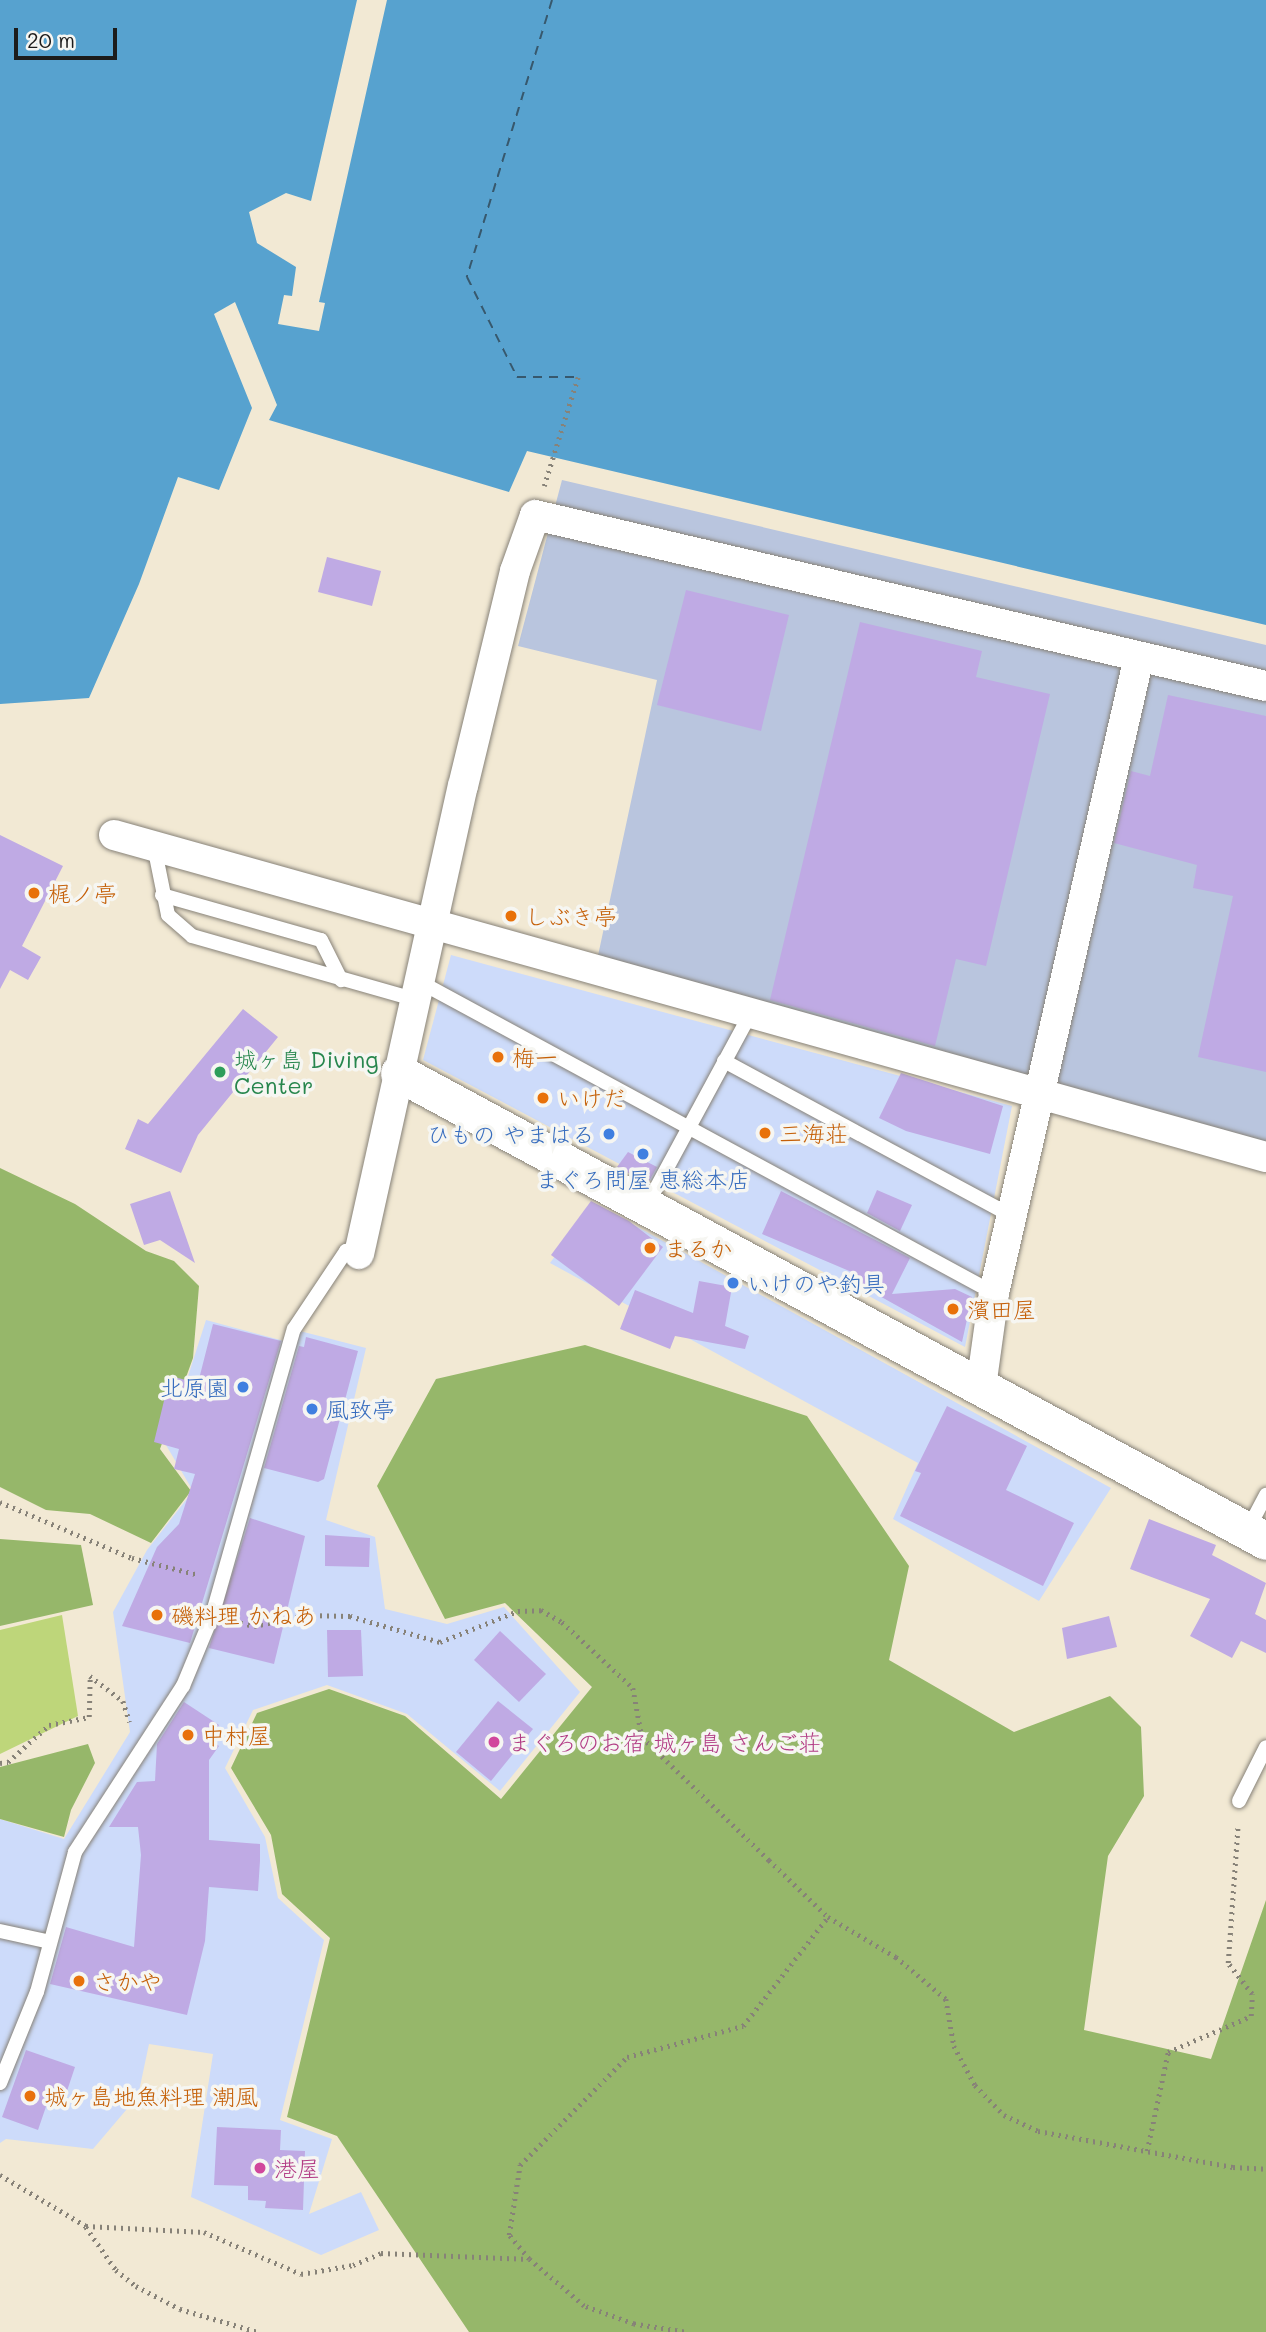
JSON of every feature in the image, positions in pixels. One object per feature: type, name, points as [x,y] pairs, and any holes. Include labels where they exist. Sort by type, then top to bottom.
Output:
[{"type":"street","points":[[359,1254],[515,571],[535,515],[1266,686]]},
{"type":"street","points":[[981,1387],[994,1293],[1139,657]]},
{"type":"street","points":[[114,835],[1266,1157]]},
{"type":"street","points":[[399,1073],[1256,1537]]},
{"type":"lane","points":[[154,846],[168,915],[192,936],[341,980],[418,991],[690,1125],[994,1293]]},
{"type":"lane","points":[[162,895],[321,940],[341,980]]},
{"type":"lane","points":[[647,1205],[751,1013]]},
{"type":"lane","points":[[724,1061],[1012,1216]]},
{"type":"lane","points":[[0,2083],[37,1992],[75,1852],[139,1747],[183,1686],[212,1616],[294,1329],[346,1251],[359,1254]]},
{"type":"lane","points":[[1256,1537],[1266,1496]]},
{"type":"lane","points":[[1239,1801],[1266,1747]]},
{"type":"lane","points":[[0,1930],[50,1942]]},
{"type":"path","points":[[535,515],[578,377]]},
{"type":"path","points":[[0,1502],[132,1558],[223,1581]]},
{"type":"path","points":[[212,1616],[254,1626],[306,1615],[350,1616],[440,1642],[517,1611],[541,1610],[562,1622],[633,1688],[642,1737],[828,1917],[896,1957],[946,1999],[954,2046],[975,2085],[1004,2115],[1038,2131],[1266,2169]]},
{"type":"path","points":[[0,1763],[8,1762],[49,1726],[89,1717],[90,1676],[123,1701],[139,1747]]},
{"type":"path","points":[[1147,2151],[1168,2052],[1251,2017],[1252,1994],[1228,1962],[1239,1801]]},
{"type":"path","points":[[684,2332],[634,2323],[584,2306],[529,2259],[509,2235],[520,2165],[627,2057],[743,2026],[828,1917]]},
{"type":"path","points":[[0,2175],[86,2226],[116,2270],[136,2286],[180,2309],[258,2332]]},
{"type":"path","points":[[86,2226],[204,2232],[301,2274],[353,2265],[381,2253],[529,2259]]},
{"type":"shaded area","points":[[562,480],[1266,645],[1266,1150],[596,965],[657,680],[518,646]]},
{"type":"shaded area","points":[[451,955],[1012,1106],[965,1347],[423,1060]]},
{"type":"shaded area","points":[[594,1203],[1111,1488],[1039,1601],[893,1519],[918,1463],[550,1263]]},
{"type":"shaded area","points":[[206,1320],[288,1342],[292,1329],[366,1348],[326,1520],[375,1537],[385,1609],[447,1624],[504,1607],[580,1692],[500,1791],[407,1714],[327,1685],[253,1710],[225,1768],[265,1837],[278,1898],[324,1940],[280,2120],[332,2139],[309,2214],[361,2192],[379,2230],[321,2255],[191,2197],[213,2054],[149,2044],[138,2096],[93,2149],[6,2139],[0,2143],[0,1819],[64,1839],[130,1732],[113,1612],[147,1550],[193,1491],[166,1445]]},
{"type":"green space","points":[[0,1168],[75,1204],[146,1251],[174,1261],[199,1286],[193,1358],[160,1449],[191,1491],[151,1543],[90,1514],[46,1510],[0,1487]]},
{"type":"green space","points":[[585,1345],[807,1416],[909,1566],[889,1660],[1014,1732],[1110,1696],[1141,1727],[1144,1796],[1108,1856],[1084,2030],[1211,2059],[1266,1900],[1266,2332],[469,2332],[337,2136],[287,2117],[330,1938],[282,1894],[271,1835],[231,1768],[257,1713],[329,1689],[405,1716],[501,1799],[592,1687],[505,1603],[445,1619],[377,1486],[436,1379]]},
{"type":"green space","points":[[0,1539],[81,1545],[93,1605],[0,1626]]},
{"type":"green space","points":[[62,1615],[78,1716],[0,1754],[0,1630]]},
{"type":"green space","points":[[88,1744],[95,1763],[71,1810],[64,1837],[0,1819],[0,1767]]},
{"type":"water","points":[[0,0],[1266,0],[1266,625],[527,451],[509,492],[269,420],[277,405],[235,302],[214,314],[252,408],[219,490],[178,477],[139,584],[89,698],[0,704]]},
{"type":"pier","points":[[357,0],[387,0],[319,302],[325,303],[319,331],[278,324],[284,295],[292,296],[296,267],[257,243],[249,212],[286,193],[311,201]]},
{"type":"building","points":[[327,557],[381,571],[372,606],[318,592]]},
{"type":"building","points":[[686,590],[789,615],[761,731],[657,705]]},
{"type":"building","points":[[860,622],[982,651],[976,677],[1050,694],[986,966],[956,959],[935,1046],[770,1000]]},
{"type":"building","points":[[1168,695],[1266,716],[1266,1072],[1198,1057],[1233,896],[1193,888],[1197,865],[1114,843],[1131,771],[1150,776]]},
{"type":"building","points":[[0,835],[63,866],[22,946],[41,957],[28,980],[10,970],[0,989]]},
{"type":"building","points":[[243,1009],[278,1037],[198,1135],[181,1173],[125,1149],[138,1119],[148,1124]]},
{"type":"building","points":[[901,1073],[1003,1106],[990,1154],[906,1131],[879,1118]]},
{"type":"building","points":[[628,1152],[657,1167],[648,1183],[617,1167]]},
{"type":"building","points":[[877,1190],[912,1205],[900,1231],[867,1213]]},
{"type":"building","points":[[170,1191],[195,1263],[160,1240],[144,1245],[130,1204]]},
{"type":"building","points":[[781,1191],[910,1258],[892,1294],[955,1289],[972,1297],[962,1342],[851,1280],[854,1273],[762,1234]]},
{"type":"building","points":[[591,1201],[629,1221],[663,1247],[619,1306],[551,1255]]},
{"type":"building","points":[[699,1281],[732,1287],[725,1326],[749,1336],[745,1349],[675,1336],[670,1349],[620,1329],[635,1290],[693,1313]]},
{"type":"building","points":[[213,1324],[281,1341],[190,1643],[122,1626],[157,1547],[179,1524],[195,1474],[174,1469],[179,1449],[154,1442],[170,1376],[198,1383]]},
{"type":"building","points":[[306,1337],[358,1351],[324,1479],[318,1482],[264,1468],[299,1346],[304,1347]]},
{"type":"building","points":[[947,1406],[1027,1446],[1006,1490],[1074,1523],[1043,1586],[900,1516],[921,1473],[915,1471]]},
{"type":"building","points":[[250,1518],[305,1536],[274,1664],[209,1648]]},
{"type":"building","points":[[1149,1519],[1216,1545],[1212,1555],[1266,1583],[1255,1614],[1266,1620],[1266,1653],[1241,1641],[1232,1658],[1190,1636],[1210,1599],[1130,1569]]},
{"type":"building","points":[[325,1535],[370,1538],[369,1567],[325,1566]]},
{"type":"building","points":[[1109,1616],[1117,1647],[1067,1659],[1062,1628]]},
{"type":"building","points":[[327,1630],[361,1630],[363,1676],[328,1677]]},
{"type":"building","points":[[500,1631],[546,1674],[519,1702],[474,1660]]},
{"type":"building","points":[[498,1701],[533,1729],[491,1781],[456,1752]]},
{"type":"building","points":[[184,1702],[219,1725],[209,1739],[219,1746],[209,1760],[209,1840],[260,1844],[258,1891],[209,1887],[205,1941],[187,2015],[50,1984],[66,1927],[134,1947],[141,1855],[138,1827],[109,1827],[137,1782],[155,1781],[157,1744]]},
{"type":"building","points":[[26,2050],[75,2067],[64,2100],[50,2095],[38,2130],[2,2117]]},
{"type":"building","points":[[217,2127],[281,2130],[280,2150],[305,2151],[303,2210],[265,2208],[266,2201],[248,2200],[248,2186],[214,2185]]},
{"type":"ferry route","points":[[552,0],[467,277],[517,377],[578,377]]},
{"type":"place","name":"梶ノ亭","points":[[34,893]]},
{"type":"place","name":"しぶき亭","points":[[511,916]]},
{"type":"place","name":"梅一","points":[[498,1057]]},
{"type":"place","name":"城ヶ島 Diving Center","points":[[220,1072]]},
{"type":"place","name":"いけだ","points":[[543,1098]]},
{"type":"place","name":"三海荘","points":[[765,1133]]},
{"type":"place","name":"ひもの やまはる","points":[[609,1134]]},
{"type":"place","name":"まぐろ問屋 恵総本店","points":[[643,1154]]},
{"type":"place","name":"まるか","points":[[650,1248]]},
{"type":"place","name":"いけのや釣具","points":[[733,1283]]},
{"type":"place","name":"濱田屋","points":[[953,1309]]},
{"type":"place","name":"北原園","points":[[243,1387]]},
{"type":"place","name":"風致亭","points":[[312,1409]]},
{"type":"place","name":"磯料理 かねあ","points":[[157,1615]]},
{"type":"place","name":"中村屋","points":[[188,1735]]},
{"type":"place","name":"まぐろのお宿 城ヶ島 さんご荘","points":[[494,1742]]},
{"type":"place","name":"さかや","points":[[79,1981]]},
{"type":"place","name":"城ヶ島地魚料理 潮風","points":[[30,2096]]},
{"type":"place","name":"港屋","points":[[260,2168]]}]
